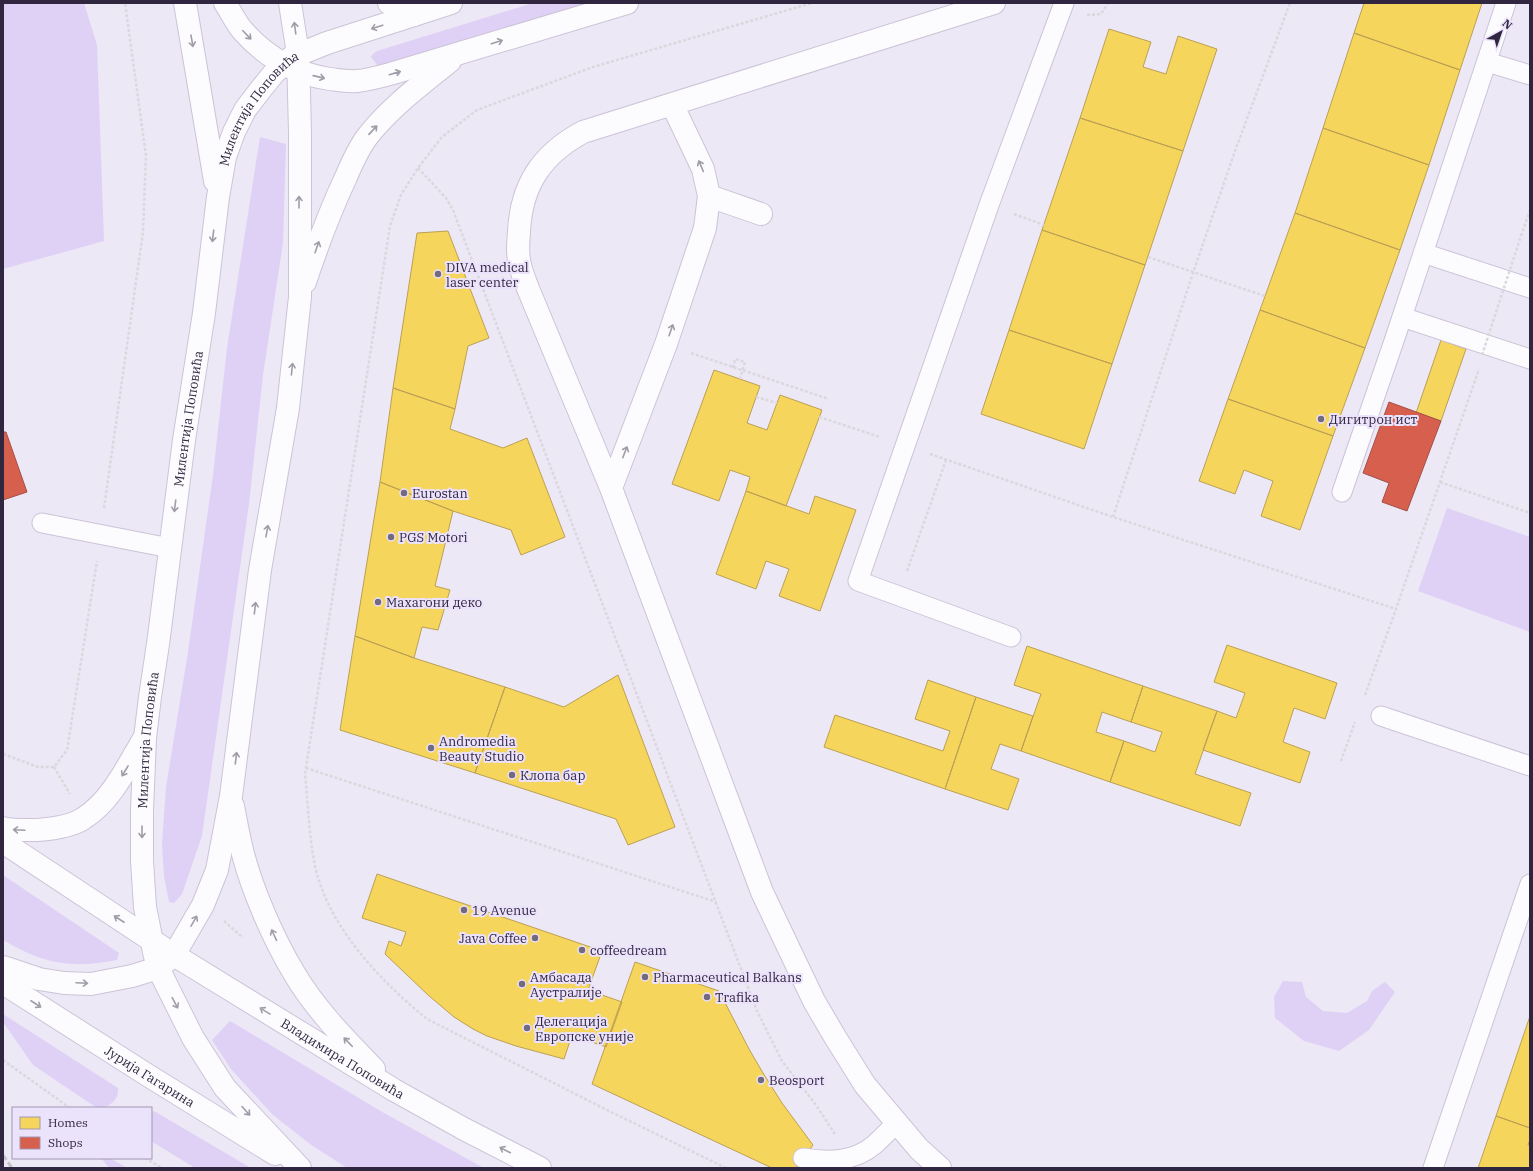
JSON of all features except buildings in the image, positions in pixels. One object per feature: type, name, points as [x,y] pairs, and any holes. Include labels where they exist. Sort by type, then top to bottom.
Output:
[{"type":"street","points":[[185,3],[218,197]]},
{"type":"street","points":[[225,3],[243,30],[264,51],[324,78],[357,82],[459,54],[628,3]]},
{"type":"street","points":[[290,3],[293,63]]},
{"type":"street","points":[[389,3],[414,15]]},
{"type":"street","name":"Милентија Поповића","points":[[151,940],[145,906],[142,861],[142,810],[145,738],[184,440],[204,313],[218,197],[225,157],[234,132],[245,110],[261,89],[293,63],[334,40],[450,3]]},
{"type":"street","points":[[940,1168],[919,1149],[865,1085],[814,1001],[762,892],[611,488],[529,291],[520,264],[518,246],[521,206],[534,176],[542,164],[560,145],[583,132],[994,3]]},
{"type":"street","points":[[300,297],[320,238],[335,200],[353,160],[367,136],[418,86],[459,54]]},
{"type":"street","name":"Милентија Поповића","points":[[166,961],[203,905],[217,870],[231,796],[260,570],[288,408],[300,297],[300,132],[293,63]]},
{"type":"street","points":[[611,488],[666,344],[705,228],[710,196],[703,169],[672,104]]},
{"type":"street","points":[[710,196],[761,214]]},
{"type":"street","points":[[3,828],[23,830],[50,829],[84,819],[102,804],[145,738]]},
{"type":"street","points":[[231,796],[243,854],[260,902],[276,939],[294,974],[342,1036],[394,1090]]},
{"type":"street","points":[[3,842],[151,940]]},
{"type":"street","name":"Владимира Поповића","points":[[151,940],[166,961],[464,1129],[540,1168]]},
{"type":"street","points":[[3,968],[39,979],[91,984],[132,976],[166,961],[193,1038],[225,1088],[299,1168]]},
{"type":"street","name":"Јурија Гагарина","points":[[3,983],[149,1076],[299,1168]]},
{"type":"lane","points":[[1011,637],[858,581],[989,205],[1064,3]]},
{"type":"lane","points":[[1342,492],[1402,317],[1506,3]]},
{"type":"lane","points":[[1487,62],[1530,76]]},
{"type":"lane","points":[[1423,253],[1530,288]]},
{"type":"lane","points":[[1402,317],[1530,359]]},
{"type":"lane","points":[[42,523],[170,548]]},
{"type":"lane","points":[[1381,716],[1530,766]]},
{"type":"lane","points":[[1433,1168],[1530,884]]},
{"type":"lane","points":[[803,1158],[821,1161],[838,1161],[856,1156],[874,1145],[897,1123]]},
{"type":"path","points":[[3,754],[38,767],[54,767],[67,750],[100,535],[143,232],[146,156],[125,3]]},
{"type":"path","points":[[726,1168],[426,1019],[402,999],[356,947],[333,913],[323,889],[316,866],[310,825],[306,768],[390,226],[401,195],[418,168],[442,137],[477,110],[593,66],[812,3]]},
{"type":"path","points":[[1113,517],[1192,273],[1235,151],[1290,3]]},
{"type":"path","points":[[418,168],[446,198],[453,210],[758,1011],[782,1061],[816,1105],[836,1135],[856,1156]]},
{"type":"path","points":[[989,205],[1044,225]]},
{"type":"path","points":[[1481,360],[1530,210]]},
{"type":"path","points":[[1148,257],[1192,273],[1265,296]]},
{"type":"path","points":[[666,344],[733,368],[829,399]]},
{"type":"path","points":[[733,368],[735,359],[745,362],[740,379]]},
{"type":"path","points":[[1362,701],[1396,609],[1480,366]]},
{"type":"path","points":[[756,396],[777,403]]},
{"type":"path","points":[[898,596],[946,460],[1113,517],[1396,609]]},
{"type":"path","points":[[1440,482],[1530,513]]},
{"type":"path","points":[[1341,761],[1358,715]]},
{"type":"path","points":[[306,768],[716,902]]},
{"type":"path","points":[[220,917],[246,940]]},
{"type":"path","points":[[3,1060],[69,1107]]},
{"type":"path","points":[[147,1159],[162,1168]]},
{"type":"shaded area","points":[[3,3],[84,3],[97,45],[104,241],[3,269]]},
{"type":"shaded area","points":[[533,3],[589,3],[391,64],[377,65],[371,57],[377,51]]},
{"type":"shaded area","points":[[260,137],[286,144],[283,243],[263,375],[249,504],[202,836],[182,894],[174,903],[169,902],[164,876],[162,844],[166,787],[188,652],[213,475],[227,348]]},
{"type":"shaded area","points":[[1447,508],[1530,537],[1530,632],[1418,591]]},
{"type":"shaded area","points":[[3,875],[119,953],[117,960],[86,964],[58,962],[31,955],[3,940]]},
{"type":"shaded area","points":[[1283,981],[1302,982],[1306,997],[1323,1011],[1347,1013],[1367,1001],[1372,991],[1385,982],[1395,992],[1369,1030],[1339,1051],[1304,1041],[1275,1018],[1274,997]]},
{"type":"shaded area","points":[[3,1014],[118,1088],[115,1100],[105,1107],[96,1107],[33,1065],[3,1022]]},
{"type":"shaded area","points":[[230,1021],[384,1113],[484,1168],[347,1168],[310,1144],[273,1115],[231,1069],[212,1040]]},
{"type":"shaded area","points":[[154,1111],[251,1168],[195,1168],[152,1142],[152,1112]]},
{"type":"shaded area","points":[[102,1159],[112,1159],[127,1168],[109,1168]]},
{"type":"railway","points":[[3,1155],[12,1168]]},
{"type":"place","name":"DIVA medical laser center","points":[[438,274]]},
{"type":"place","name":"Дигитрон ист","points":[[1321,419]]},
{"type":"place","name":"Eurostan","points":[[404,493]]},
{"type":"place","name":"PGS Motori","points":[[391,537]]},
{"type":"place","name":"Махагони деко","points":[[378,602]]},
{"type":"place","name":"Andromedia Beauty Studio","points":[[431,748]]},
{"type":"place","name":"Клопа бар","points":[[512,775]]},
{"type":"place","name":"19 Avenue","points":[[464,910]]},
{"type":"place","name":"Java Coffee","points":[[535,938]]},
{"type":"place","name":"coffeedream","points":[[582,950]]},
{"type":"place","name":"Pharmaceutical Balkans","points":[[645,977]]},
{"type":"place","name":"Амбасада Аустралије","points":[[522,984]]},
{"type":"place","name":"Trafika","points":[[707,997]]},
{"type":"place","name":"Делегација Европске уније","points":[[527,1028]]},
{"type":"place","name":"Beosport","points":[[761,1080]]}]
